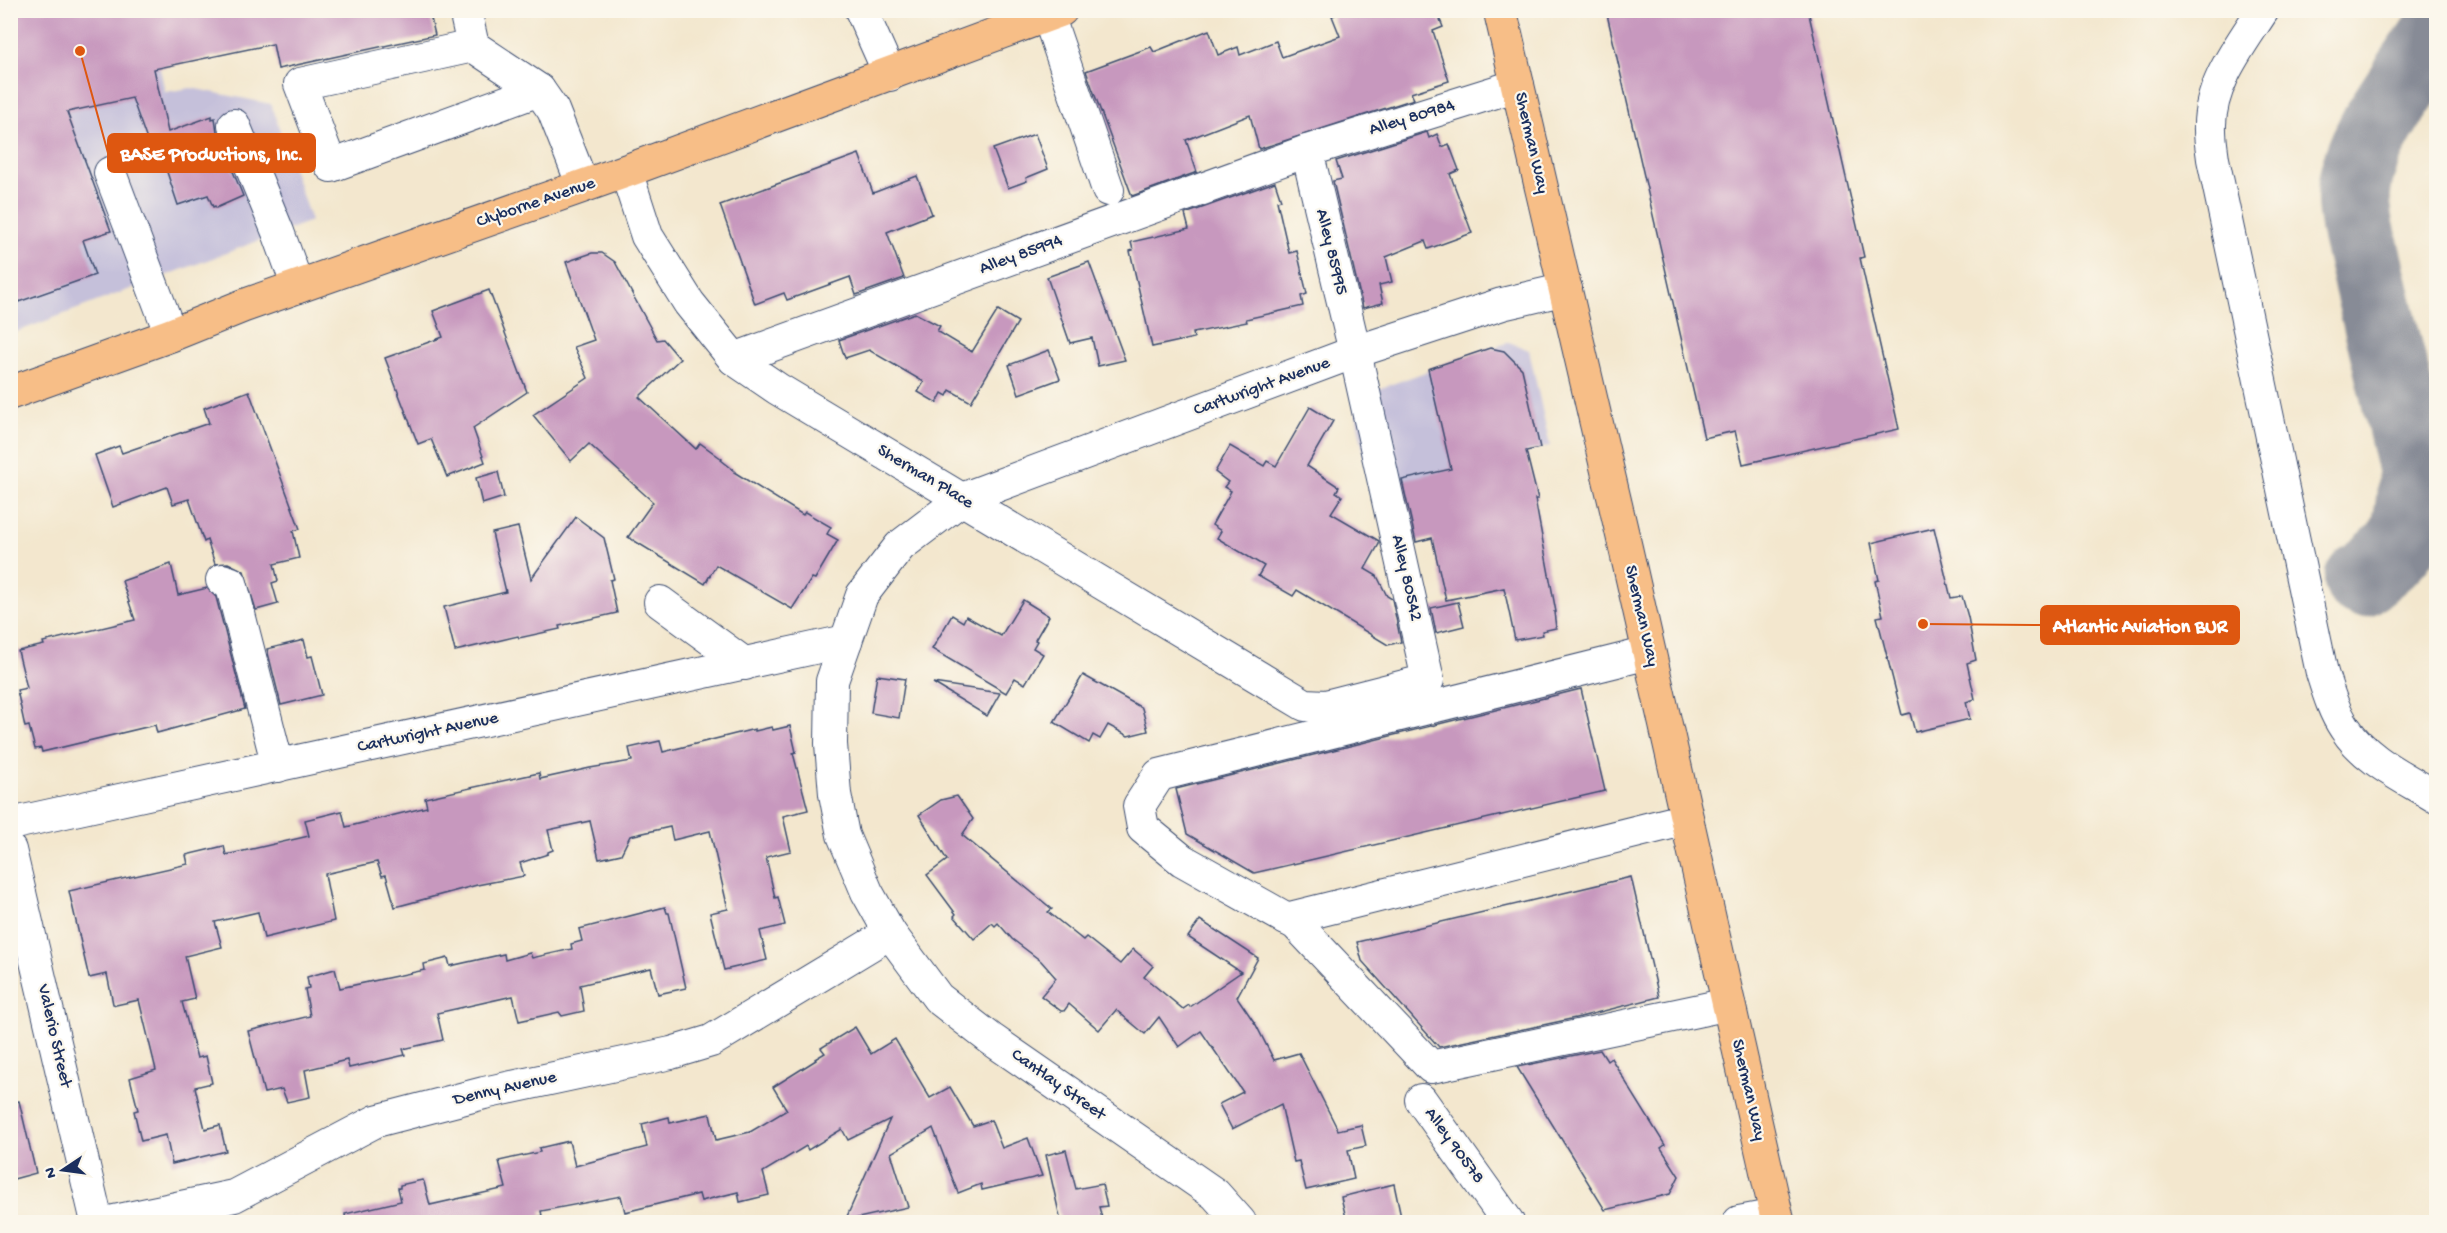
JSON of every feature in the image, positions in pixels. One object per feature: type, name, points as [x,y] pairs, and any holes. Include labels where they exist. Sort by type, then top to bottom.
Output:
[{"type":"main road","name":"Sherman Way","points":[[1500,10],[1566,289],[1777,1219]]},
{"type":"main road","name":"Clyborne Avenue","points":[[10,393],[298,286],[890,75],[1054,13]]},
{"type":"street","points":[[465,10],[473,46],[539,90],[553,110],[583,186]]},
{"type":"street","points":[[861,10],[890,75]]},
{"type":"street","points":[[2263,10],[2224,74],[2215,98],[2210,129],[2213,159],[2322,673],[2345,730],[2379,762],[2436,797]]},
{"type":"street","points":[[1054,13],[1108,190]]},
{"type":"street","points":[[473,46],[300,84],[331,166],[539,90]]},
{"type":"street","name":"Alley 80984","points":[[1307,151],[1518,84]]},
{"type":"street","points":[[234,125],[298,286]]},
{"type":"street","name":"Alley 85995","points":[[1307,151],[1355,352]]},
{"type":"street","name":"Alley 85994","points":[[734,358],[1307,151]]},
{"type":"street","name":"Sherman Place","points":[[626,171],[647,236],[689,303],[734,358],[778,388],[1305,705]]},
{"type":"street","points":[[110,173],[171,335]]},
{"type":"street","name":"Cartwright Avenue","points":[[10,824],[846,641],[862,595],[900,546],[962,499],[1355,352],[1502,304],[1566,289]]},
{"type":"street","name":"Alley 80542","points":[[1305,705],[1326,706],[1428,680],[1355,352]]},
{"type":"street","points":[[222,580],[231,583],[278,765]]},
{"type":"street","points":[[660,602],[745,663]]},
{"type":"street","name":"Cantlay Street","points":[[846,641],[832,681],[831,744],[836,794],[843,835],[855,865],[890,933],[938,998],[991,1039],[1215,1194],[1240,1222]]},
{"type":"street","points":[[1649,653],[1159,775],[1139,806],[1143,828],[1182,860],[1296,924],[1431,1067],[1729,1004]]},
{"type":"street","points":[[1286,919],[1687,819]]},
{"type":"street","name":"Valerio Street","points":[[10,850],[97,1222]]},
{"type":"street","name":"Denny Avenue","points":[[110,1222],[234,1196],[376,1121],[484,1093],[671,1053],[711,1041],[890,933]]},
{"type":"street","name":"Alley 90578","points":[[1421,1100],[1508,1222]]},
{"type":"street","points":[[1739,1222],[1777,1219]]},
{"type":"shaded area","points":[[11,11],[148,11],[165,92],[191,88],[271,104],[311,221],[11,334]]},
{"type":"shaded area","points":[[1509,342],[1529,350],[1550,446],[1371,492],[1353,398]]},
{"type":"building","points":[[10,10],[429,10],[435,35],[278,69],[273,44],[154,69],[168,132],[212,116],[212,119],[215,118],[217,132],[243,196],[216,208],[213,207],[208,195],[178,205],[160,151],[152,154],[132,98],[67,112],[111,231],[83,240],[95,275],[10,305]]},
{"type":"building","points":[[1346,10],[1436,10],[1443,27],[1433,31],[1449,81],[1411,93],[1414,99],[1259,149],[1250,115],[1186,140],[1197,172],[1132,196],[1086,71],[1151,47],[1154,52],[1209,30],[1218,55],[1238,47],[1240,55],[1276,41],[1282,57],[1340,36],[1332,16]]},
{"type":"building","points":[[1606,10],[1808,10],[1864,257],[1860,258],[1899,429],[1743,464],[1735,431],[1704,438]]},
{"type":"building","points":[[1427,132],[1429,138],[1437,134],[1442,147],[1449,144],[1459,170],[1450,174],[1472,233],[1428,249],[1425,241],[1386,257],[1392,282],[1379,285],[1383,303],[1363,308],[1333,181],[1342,179],[1336,161]]},
{"type":"building","points":[[1035,134],[1048,169],[1026,178],[1027,181],[1008,188],[993,149]]},
{"type":"building","points":[[859,154],[873,193],[917,176],[932,214],[887,232],[904,278],[856,295],[850,277],[787,300],[784,293],[755,304],[720,205]]},
{"type":"building","points":[[1275,182],[1281,200],[1277,201],[1289,253],[1297,251],[1307,294],[1301,296],[1303,306],[1246,319],[1247,322],[1193,333],[1194,338],[1152,347],[1130,251],[1133,250],[1131,242],[1189,229],[1185,214]]},
{"type":"building","points":[[592,253],[602,253],[615,262],[657,340],[663,339],[680,359],[639,397],[696,449],[700,443],[722,459],[734,472],[803,515],[805,512],[831,527],[827,534],[838,540],[815,579],[812,578],[792,609],[716,565],[705,584],[628,537],[653,502],[589,444],[571,461],[533,415],[588,378],[574,347],[594,340],[566,262]]},
{"type":"building","points":[[1089,262],[1125,360],[1098,366],[1092,338],[1070,343],[1047,277]]},
{"type":"building","points":[[489,290],[527,392],[473,428],[485,462],[447,477],[431,439],[418,444],[385,358],[443,337],[433,311]]},
{"type":"building","points":[[998,310],[1018,322],[971,402],[950,390],[947,396],[942,393],[937,403],[918,392],[924,382],[869,350],[845,358],[839,340],[915,313],[940,326],[937,331],[972,352]]},
{"type":"building","points":[[1490,348],[1504,351],[1522,369],[1540,448],[1526,451],[1538,499],[1535,499],[1556,612],[1554,612],[1556,628],[1542,631],[1543,635],[1515,640],[1504,588],[1446,600],[1432,538],[1416,542],[1402,480],[1451,469],[1428,369]]},
{"type":"building","points":[[1049,350],[1060,379],[1019,394],[1009,365]]},
{"type":"building","points":[[249,391],[300,529],[293,531],[299,558],[274,564],[278,581],[272,583],[278,604],[256,610],[244,571],[228,563],[215,564],[207,540],[204,542],[189,499],[173,504],[167,487],[113,507],[95,455],[119,446],[122,453],[209,423],[204,408]]},
{"type":"building","points":[[1310,407],[1333,421],[1307,466],[1339,487],[1336,492],[1342,496],[1331,513],[1379,541],[1365,569],[1377,576],[1387,596],[1392,599],[1401,642],[1388,645],[1297,590],[1293,596],[1258,576],[1264,566],[1217,538],[1221,531],[1212,525],[1231,491],[1224,487],[1228,482],[1215,472],[1230,446],[1264,466],[1267,461],[1276,466]]},
{"type":"building","points":[[498,472],[504,497],[482,504],[476,478]]},
{"type":"building","points":[[576,517],[604,538],[614,579],[610,580],[617,613],[559,626],[560,629],[455,651],[444,607],[506,592],[492,533],[518,527],[531,579]]},
{"type":"building","points":[[1934,528],[1951,598],[1962,596],[1968,617],[1976,660],[1967,663],[1975,699],[1966,702],[1970,719],[1915,732],[1910,713],[1902,715],[1877,617],[1883,616],[1875,581],[1879,580],[1871,543]]},
{"type":"building","points":[[171,564],[178,595],[207,588],[216,597],[245,709],[157,733],[155,725],[42,752],[41,748],[35,749],[29,726],[25,727],[17,690],[27,688],[18,651],[44,645],[43,642],[135,620],[122,581]]},
{"type":"building","points":[[1023,600],[1049,616],[1033,648],[1043,654],[1025,684],[1015,678],[1006,693],[932,649],[952,615],[963,622],[966,616],[1001,636]]},
{"type":"building","points":[[1458,602],[1464,626],[1436,633],[1431,608]]},
{"type":"building","points":[[304,640],[308,657],[312,656],[322,695],[281,705],[267,649]]},
{"type":"building","points":[[877,675],[905,679],[899,718],[871,713]]},
{"type":"building","points":[[1083,675],[1142,708],[1148,731],[1128,736],[1108,725],[1100,739],[1093,735],[1089,743],[1054,722]]},
{"type":"building","points":[[933,683],[1000,693],[987,716]]},
{"type":"building","points":[[1581,689],[1605,791],[1254,873],[1187,834],[1176,789]]},
{"type":"building","points":[[790,726],[796,752],[793,753],[808,810],[783,816],[791,851],[766,857],[775,898],[778,897],[785,925],[760,931],[767,960],[724,970],[710,913],[728,909],[710,831],[673,840],[670,827],[630,836],[621,854],[599,859],[590,821],[548,830],[553,850],[548,854],[520,863],[524,876],[477,885],[395,907],[386,875],[382,876],[377,862],[325,874],[334,921],[264,938],[258,912],[215,922],[222,947],[185,956],[195,999],[182,1002],[197,1058],[206,1056],[212,1083],[195,1087],[205,1129],[220,1125],[226,1151],[172,1164],[166,1135],[141,1141],[134,1111],[138,1110],[130,1078],[156,1070],[139,1000],[113,1004],[107,974],[89,978],[69,891],[188,864],[186,855],[224,846],[226,855],[309,836],[305,820],[342,811],[346,827],[427,807],[425,798],[539,773],[540,779],[632,761],[629,748],[660,741],[663,752],[755,729],[755,731],[772,727],[773,730]]},
{"type":"building","points":[[957,796],[973,819],[962,835],[1052,909],[1048,912],[1083,940],[1086,937],[1120,964],[1133,949],[1153,966],[1144,977],[1183,1009],[1189,1005],[1190,1007],[1241,972],[1188,937],[1200,920],[1258,958],[1237,997],[1256,1025],[1274,1060],[1299,1053],[1338,1130],[1361,1125],[1366,1146],[1348,1150],[1354,1179],[1306,1190],[1299,1161],[1294,1162],[1281,1104],[1232,1129],[1219,1104],[1243,1092],[1201,1031],[1179,1047],[1159,1017],[1145,1034],[1116,1010],[1099,1030],[1069,1004],[1064,1011],[1061,1011],[1041,996],[1056,978],[1041,961],[1012,939],[998,923],[995,926],[992,923],[974,939],[954,916],[956,914],[927,875],[947,860],[919,815],[941,800]]},
{"type":"building","points":[[1631,877],[1659,997],[1580,1017],[1439,1047],[1362,961],[1357,942]]},
{"type":"building","points":[[665,907],[669,913],[686,988],[658,994],[651,968],[580,985],[584,1011],[562,1016],[559,1012],[519,1021],[513,996],[437,1013],[443,1040],[403,1049],[405,1055],[349,1068],[347,1060],[305,1070],[310,1097],[287,1102],[282,1089],[264,1093],[248,1031],[310,1016],[305,989],[309,988],[307,977],[335,969],[340,988],[425,970],[424,964],[448,958],[450,966],[504,954],[505,960],[530,953],[532,958],[572,949],[571,944],[582,941],[579,929]]},
{"type":"building","points":[[855,1027],[871,1054],[895,1039],[930,1098],[950,1087],[973,1126],[991,1120],[1002,1148],[1028,1138],[1042,1176],[982,1190],[981,1184],[958,1193],[933,1128],[891,1153],[908,1207],[845,1221],[890,1119],[848,1140],[842,1129],[808,1150],[806,1146],[763,1172],[769,1195],[740,1202],[738,1192],[701,1201],[699,1194],[625,1212],[621,1196],[541,1211],[542,1216],[515,1222],[346,1222],[345,1214],[401,1201],[398,1188],[400,1185],[422,1180],[430,1205],[506,1188],[499,1161],[540,1152],[539,1148],[569,1141],[575,1166],[647,1147],[642,1124],[669,1117],[670,1123],[710,1114],[716,1140],[750,1132],[787,1110],[773,1087],[816,1060],[825,1053],[821,1048]]},
{"type":"building","points":[[1600,1050],[1607,1061],[1611,1058],[1665,1145],[1661,1148],[1679,1176],[1670,1194],[1605,1210],[1517,1067]]},
{"type":"building","points":[[19,1101],[36,1173],[10,1180],[10,1102]]},
{"type":"building","points":[[1066,1150],[1076,1189],[1102,1184],[1107,1206],[1099,1207],[1103,1222],[1061,1222],[1046,1155]]},
{"type":"building","points":[[1394,1184],[1402,1222],[1347,1222],[1341,1197]]},
{"type":"taxiway","points":[[2436,37],[2373,132],[2357,174],[2354,198],[2357,226],[2415,471],[2436,502]]},
{"type":"taxiway","points":[[2361,580],[2393,552],[2406,533],[2412,507],[2415,471]]},
{"type":"place","name":"BASE Productions, Inc.","points":[[80,51]]},
{"type":"place","name":"Atlantic Aviation BUR","points":[[1923,624]]}]
